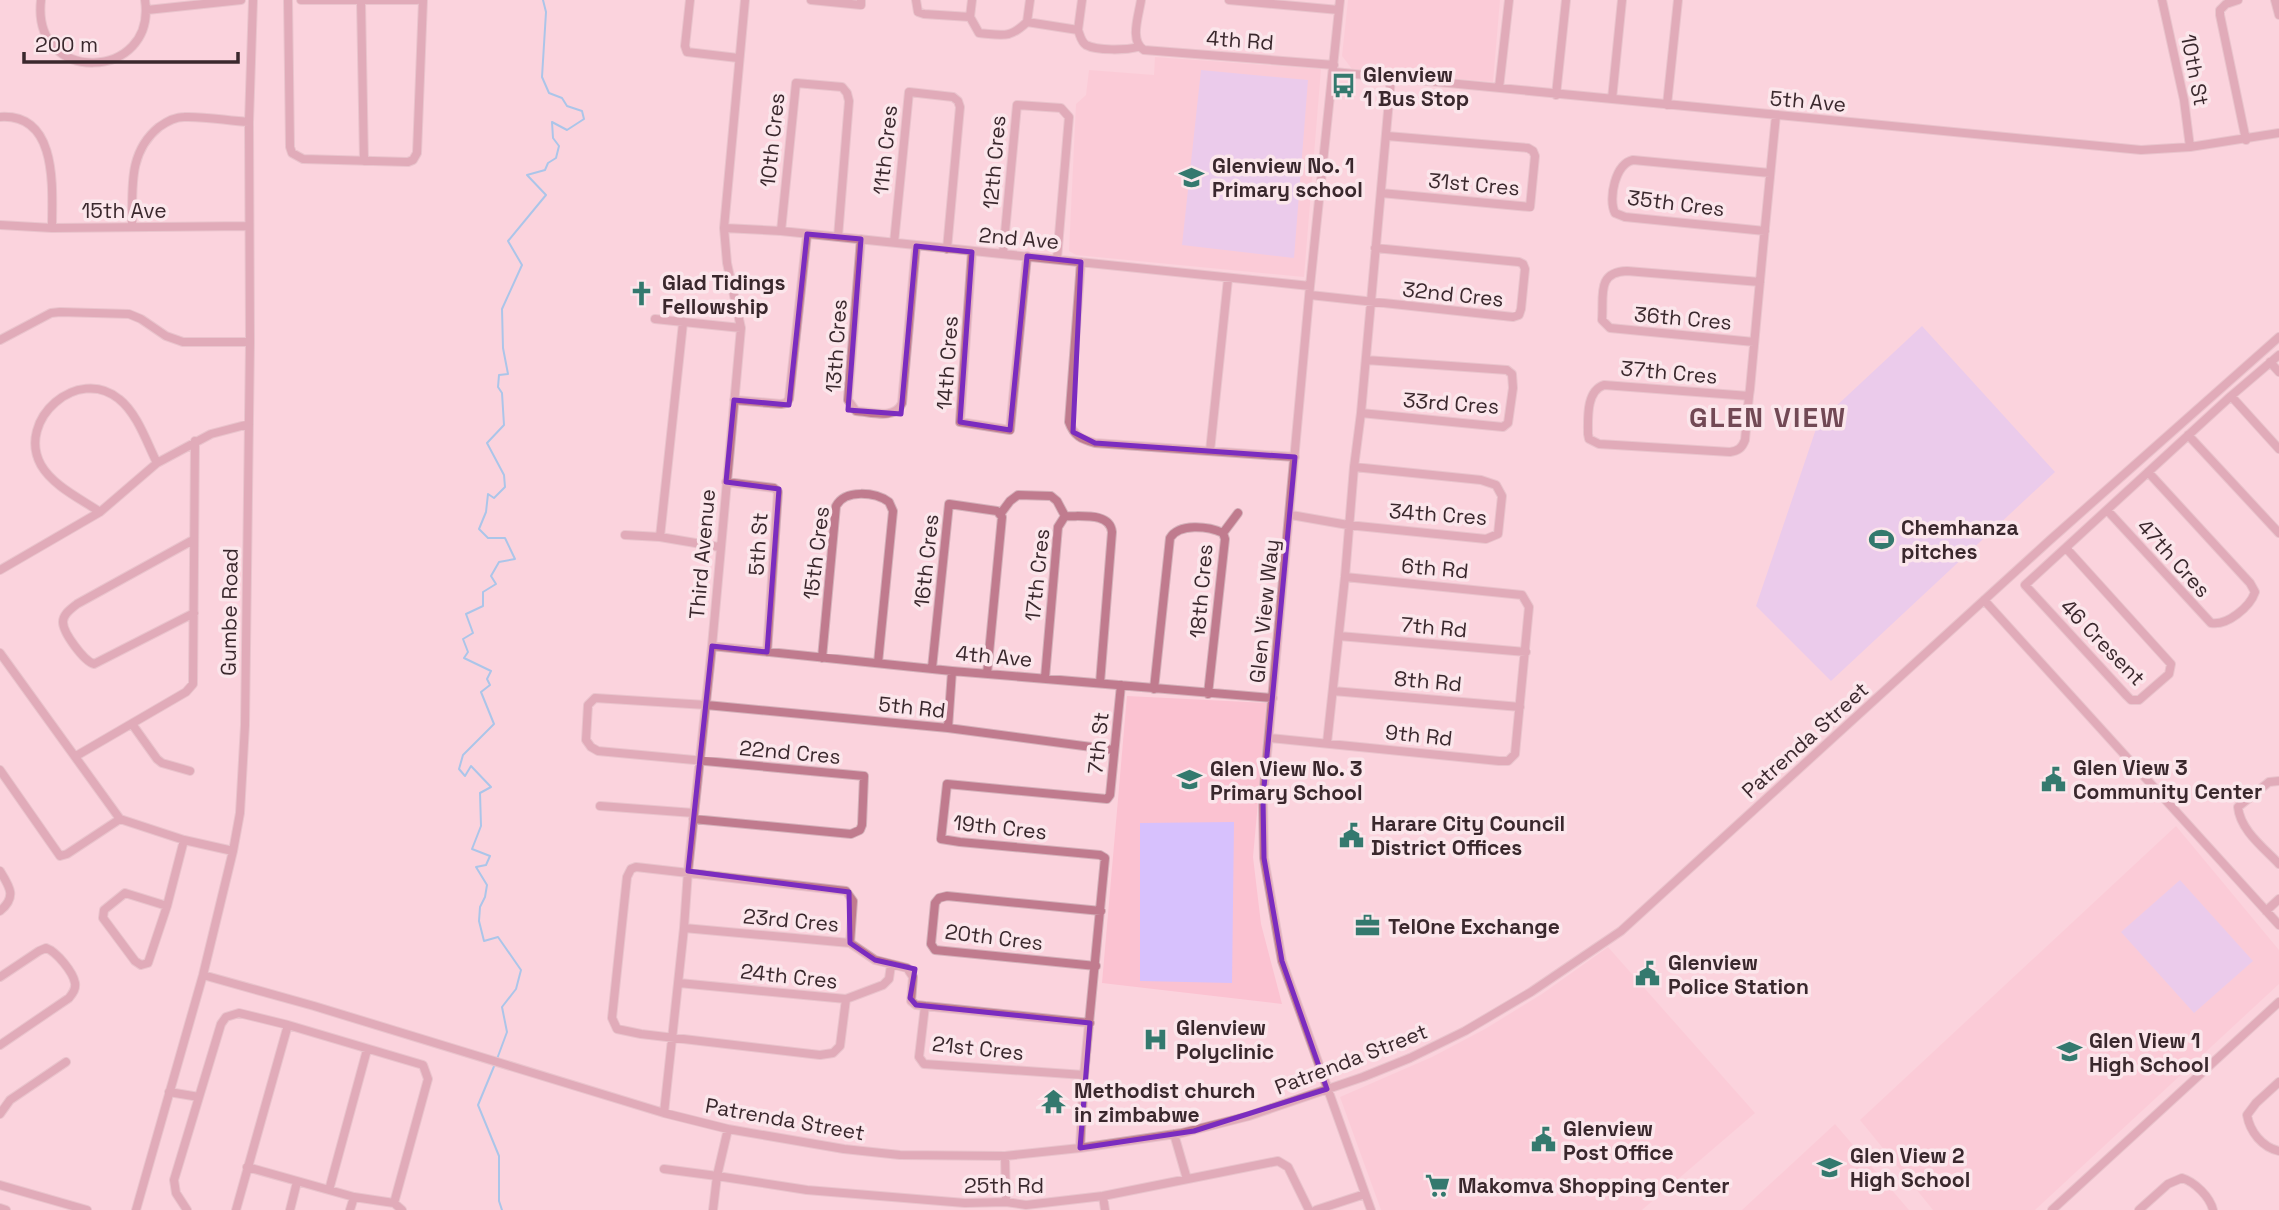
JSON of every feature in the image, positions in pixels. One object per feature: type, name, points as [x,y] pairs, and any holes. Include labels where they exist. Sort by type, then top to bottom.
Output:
[{"type":"street","points":[[41,0],[42,26],[56,49],[67,58],[94,64],[108,62],[131,48],[140,36],[147,10],[145,0]]},
{"type":"street","points":[[147,10],[242,0]]},
{"type":"street","name":"Gumbe Road","points":[[136,1210],[203,975],[233,851],[241,801],[245,725],[250,342],[249,122],[253,0]]},
{"type":"street","points":[[288,0],[292,153],[303,159],[408,162],[416,157],[423,0]]},
{"type":"street","points":[[301,0],[418,0]]},
{"type":"street","points":[[690,0],[685,47],[687,52],[738,58]]},
{"type":"street","name":"Third Avenue","points":[[664,1113],[679,983],[741,328],[727,263],[724,228],[745,0]]},
{"type":"street","points":[[811,0],[861,5],[861,0]]},
{"type":"street","points":[[916,0],[918,12],[924,14],[970,17]]},
{"type":"street","points":[[972,0],[970,17],[979,33],[998,35],[1015,33],[1027,22],[1030,0]]},
{"type":"street","points":[[1027,22],[1078,30],[1082,0]]},
{"type":"street","points":[[1141,0],[1136,39],[1141,49]]},
{"type":"street","points":[[1229,0],[1340,5]]},
{"type":"street","points":[[1499,88],[1509,0]]},
{"type":"street","points":[[1556,95],[1566,0]]},
{"type":"street","points":[[1612,99],[1622,0]]},
{"type":"street","points":[[1667,105],[1678,0]]},
{"type":"street","name":"10th St","points":[[2162,0],[2184,100],[2190,147]]},
{"type":"street","points":[[2238,0],[2225,4],[2220,15],[2246,140]]},
{"type":"street","points":[[2275,0],[2279,15]]},
{"type":"street","points":[[361,1],[364,161]]},
{"type":"street","name":"Glen View Way","points":[[1340,5],[1310,290],[1263,820],[1268,894],[1282,961],[1371,1210]]},
{"type":"street","name":"4th Rd","points":[[1078,30],[1086,45],[1334,69]]},
{"type":"street","name":"5th Ave","points":[[1334,69],[1391,78],[1556,95],[2141,150],[2190,147],[2279,133]]},
{"type":"street","points":[[1327,743],[1361,413],[1391,78]]},
{"type":"street","name":"10th Cres","points":[[781,231],[796,83],[807,84],[842,88],[849,101],[838,237]]},
{"type":"street","name":"11th Cres","points":[[894,243],[909,92],[953,97],[960,107],[947,249]]},
{"type":"street","name":"12th Cres","points":[[1003,254],[1017,105],[1061,108],[1069,117],[1057,259]]},
{"type":"street","points":[[1749,396],[1776,115]]},
{"type":"street","points":[[0,117],[25,122],[34,130],[49,155],[52,168],[52,228]]},
{"type":"street","points":[[132,227],[136,163],[149,136],[163,124],[183,117],[249,122]]},
{"type":"street","name":"31st Cres","points":[[1381,193],[1530,206],[1535,156],[1528,148],[1387,136]]},
{"type":"street","name":"35th Cres","points":[[1765,230],[1625,217],[1615,213],[1612,205],[1618,170],[1627,161],[1770,173]]},
{"type":"street","name":"15th Ave","points":[[0,225],[52,228],[249,226]]},
{"type":"street","name":"2nd Ave","points":[[724,228],[781,231],[916,247],[1057,259],[1310,290]]},
{"type":"street","points":[[734,400],[781,404],[786,403],[789,398],[807,234]]},
{"type":"street","name":"13th Cres","points":[[861,239],[848,400],[856,411],[893,414],[899,411],[902,403],[916,247]]},
{"type":"street","name":"32nd Cres","points":[[1310,290],[1371,303],[1513,317],[1519,315],[1525,269],[1519,262],[1376,248]]},
{"type":"street","name":"14th Cres","points":[[972,252],[960,422],[1010,430],[1027,256]]},
{"type":"street","points":[[1081,262],[1069,422],[1073,432],[1081,439],[1095,443],[1295,457]]},
{"type":"street","name":"36th Cres","points":[[1754,342],[1610,328],[1602,320],[1604,283],[1613,272],[1627,271],[1760,282]]},
{"type":"street","points":[[1210,451],[1228,279]]},
{"type":"street","points":[[0,340],[51,313],[60,312],[129,314],[166,336],[183,342],[250,342]]},
{"type":"street","points":[[655,319],[741,328]]},
{"type":"street","points":[[660,537],[683,323]]},
{"type":"street","name":"Patrenda Street","points":[[203,975],[314,1006],[664,1113],[728,1129],[858,1151],[900,1155],[1005,1156],[1080,1148],[1213,1126],[1327,1089],[1410,1058],[1465,1031],[1522,998],[1621,931],[1984,600],[2260,351],[2279,337]]},
{"type":"street","points":[[2066,548],[2279,355]]},
{"type":"street","name":"33rd Cres","points":[[1361,413],[1503,427],[1508,423],[1513,388],[1512,374],[1507,370],[1366,360]]},
{"type":"street","points":[[2270,362],[2279,372]]},
{"type":"street","name":"37th Cres","points":[[1604,385],[1749,396],[1745,440],[1737,451],[1600,444],[1589,439],[1591,396],[1598,387],[1604,385]]},
{"type":"street","points":[[100,512],[54,480],[40,463],[35,443],[36,430],[50,406],[60,398],[86,388],[110,394],[128,409],[157,463]]},
{"type":"street","points":[[2231,396],[2279,449]]},
{"type":"street","points":[[0,570],[100,512],[157,463],[195,441],[249,424]]},
{"type":"street","points":[[2188,435],[2279,533]]},
{"type":"street","points":[[76,756],[186,692],[193,684],[195,441]]},
{"type":"street","name":"34th Cres","points":[[1291,515],[1348,525],[1486,539],[1498,534],[1502,496],[1496,485],[1354,467]]},
{"type":"street","name":"47th Cres","points":[[2107,510],[2211,623],[2225,622],[2251,600],[2255,592],[2250,583],[2148,472]]},
{"type":"street","name":"5th St","points":[[726,482],[774,488],[778,492],[767,652]]},
{"type":"street","name":"15th Cres","points":[[822,658],[836,506],[839,500],[850,494],[879,496],[889,502],[893,511],[878,663]]},
{"type":"street","points":[[987,674],[1002,517],[1000,513],[1010,500],[1018,495],[1051,496],[1057,500],[1065,516]]},
{"type":"street","name":"16th Cres","points":[[932,668],[949,504],[1000,513]]},
{"type":"street","points":[[1223,533],[1238,513]]},
{"type":"street","name":"17th Cres","points":[[1045,678],[1058,527],[1065,516],[1107,520],[1112,525],[1100,683]]},
{"type":"street","name":"18th Cres","points":[[1154,689],[1170,538],[1174,531],[1181,528],[1216,529],[1223,533],[1225,539],[1209,694]]},
{"type":"street","points":[[625,535],[660,537],[719,547]]},
{"type":"street","points":[[193,540],[77,604],[66,613],[63,621],[65,629],[86,660],[94,664],[194,613]]},
{"type":"street","name":"46 Cresent","points":[[2066,548],[2170,661],[2169,674],[2139,700],[2131,700],[2127,696],[2025,585],[2066,548]]},
{"type":"street","name":"6th Rd","points":[[1345,578],[1522,595],[1529,607],[1526,652]]},
{"type":"street","points":[[1984,600],[2279,925]]},
{"type":"street","name":"7th Rd","points":[[1339,636],[1526,652]]},
{"type":"street","name":"4th Ave","points":[[712,646],[952,671],[1273,698]]},
{"type":"street","points":[[1520,707],[1526,652]]},
{"type":"street","points":[[0,653],[120,819],[184,840],[233,851]]},
{"type":"street","points":[[948,728],[952,671]]},
{"type":"street","name":"7th St","points":[[1104,800],[1110,795],[1121,685]]},
{"type":"street","name":"8th Rd","points":[[1333,691],[1520,707]]},
{"type":"street","name":"5th Rd","points":[[699,761],[598,751],[586,740],[588,705],[595,698],[706,705],[948,728],[1114,750]]},
{"type":"street","name":"9th Rd","points":[[1269,738],[1508,761],[1517,749],[1520,707]]},
{"type":"street","points":[[132,723],[157,760],[190,771]]},
{"type":"street","name":"22nd Cres","points":[[693,816],[851,834],[860,830],[863,825],[864,776],[699,761]]},
{"type":"street","points":[[0,770],[60,856],[120,819]]},
{"type":"street","points":[[2279,781],[2269,782],[2238,807],[2239,817],[2246,828],[2279,864]]},
{"type":"street","name":"19th Cres","points":[[1101,911],[1104,856],[941,839],[947,783],[1104,800]]},
{"type":"street","points":[[600,806],[693,816]]},
{"type":"street","points":[[167,906],[125,893],[104,910],[103,918],[135,961],[141,965],[150,960],[167,906],[184,840]]},
{"type":"street","name":"23rd Cres","points":[[672,1038],[621,1031],[615,1027],[612,1018],[628,872],[636,867],[688,871],[846,891],[853,901],[850,943],[684,928]]},
{"type":"street","points":[[0,871],[12,892],[11,900],[0,911]]},
{"type":"street","name":"20th Cres","points":[[1096,967],[935,950],[931,944],[935,903],[939,898],[1101,911]]},
{"type":"street","points":[[2266,911],[2279,899]]},
{"type":"street","points":[[1080,1148],[1084,1075],[1101,911]]},
{"type":"street","points":[[850,943],[875,960],[910,970],[913,977],[911,1001],[925,1006]]},
{"type":"street","points":[[0,977],[46,948],[54,952],[75,981],[76,987],[74,993],[61,1004],[0,1045]]},
{"type":"street","points":[[846,999],[883,985],[889,979],[891,965]]},
{"type":"street","name":"24th Cres","points":[[672,1038],[827,1055],[840,1046],[846,999],[679,983]]},
{"type":"street","points":[[2052,1210],[2279,1002]]},
{"type":"street","name":"21st Cres","points":[[1084,1075],[924,1064],[919,1057],[925,1006],[1090,1023]]},
{"type":"street","points":[[187,1210],[176,1194],[174,1180],[221,1024],[226,1017],[239,1013],[418,1062],[428,1073],[394,1203]]},
{"type":"street","points":[[236,1210],[288,1025]]},
{"type":"street","points":[[328,1190],[367,1050]]},
{"type":"street","points":[[0,1114],[10,1100],[66,1062]]},
{"type":"street","points":[[2279,1082],[2247,1115],[2249,1127],[2269,1149],[2279,1151]]},
{"type":"street","points":[[169,1092],[199,1097]]},
{"type":"street","points":[[713,1210],[728,1129]]},
{"type":"street","points":[[1174,1134],[1187,1179]]},
{"type":"street","points":[[1005,1156],[1006,1202]]},
{"type":"street","name":"25th Rd","points":[[664,1169],[807,1190],[965,1207],[1006,1202],[1026,1205],[1103,1196],[1281,1161],[1288,1167],[1309,1210]]},
{"type":"street","points":[[247,1167],[354,1197],[394,1203],[402,1210]]},
{"type":"street","points":[[2139,1210],[2168,1184],[2182,1178],[2193,1183],[2211,1202],[2213,1210]]},
{"type":"street","points":[[290,1210],[297,1182]]},
{"type":"street","points":[[0,1185],[86,1210]]},
{"type":"street","points":[[1316,1210],[1365,1194]]},
{"type":"street","points":[[1103,1196],[1105,1210]]},
{"type":"street","points":[[350,1210],[354,1197]]},
{"type":"street","points":[[0,1208],[6,1210]]},
{"type":"highlighted area","points":[[807,234],[861,239],[848,410],[901,414],[916,246],[972,252],[960,422],[1010,430],[1027,256],[1081,262],[1073,432],[1095,443],[1295,457],[1263,798],[1264,858],[1282,961],[1327,1089],[1194,1131],[1080,1148],[1090,1023],[916,1005],[910,998],[915,969],[875,960],[850,943],[849,892],[688,871],[712,646],[767,652],[779,489],[726,482],[734,400],[789,405]]},
{"type":"shaded area","points":[[1348,0],[1500,0],[1493,82],[1352,69],[1342,56]]},
{"type":"shaded area","name":"Glenview No. 1 Primary school","points":[[1155,57],[1321,69],[1304,277],[1076,255],[1069,251],[1076,104],[1086,95],[1089,70],[1154,75]]},
{"type":"shaded area","points":[[1201,70],[1308,80],[1294,258],[1182,245]]},
{"type":"shaded area","name":"Chemhanza pitches","points":[[1922,326],[2055,472],[1831,681],[1756,606],[1818,423]]},
{"type":"shaded area","name":"Glen View No. 3 Primary School","points":[[1127,696],[1267,703],[1253,857],[1261,924],[1282,1004],[1102,983]]},
{"type":"shaded area","points":[[1234,822],[1232,983],[1140,981],[1140,823]]},
{"type":"shaded area","name":"Glen View 1 High School","points":[[2176,826],[2279,950],[2279,984],[2035,1210],[1933,1210],[1860,1120]]},
{"type":"shaded area","points":[[2180,880],[2253,961],[2194,1013],[2121,932]]},
{"type":"shaded area","name":"Makomva Shopping Center","points":[[1608,947],[1755,1113],[1642,1210],[1381,1210],[1340,1097],[1432,1057],[1485,1029],[1542,994]]},
{"type":"shaded area","name":"Glen View 2 High School","points":[[1835,1124],[1909,1210],[1742,1210]]},
{"type":"waterway","points":[[497,1059],[507,1032],[502,1007],[516,989],[521,970],[498,937],[484,941],[479,921],[487,885],[476,867],[486,865],[490,856],[472,849],[481,826],[480,793],[491,787],[471,766],[465,776],[459,769],[463,755],[494,724],[481,692],[490,685],[487,679],[491,671],[464,658],[468,652],[463,639],[473,633],[466,614],[483,606],[483,592],[496,584],[491,576],[499,562],[515,559],[505,538],[488,538],[479,529],[486,512],[488,494],[494,498],[505,487],[504,475],[487,443],[504,425],[502,393],[498,387],[499,375],[508,374],[503,348],[502,309],[522,265],[508,241],[546,195],[527,175],[545,170],[548,163],[556,158],[559,146],[553,138],[552,122],[567,130],[584,119],[582,111],[567,106],[562,98],[549,93],[542,77],[546,12],[543,0]]},
{"type":"waterway","points":[[495,1064],[478,1105],[499,1156],[499,1201],[502,1210]]},
{"type":"place","name":"Glenview 1 Bus Stop","points":[[1343,86]]},
{"type":"place","name":"Glenview No. 1 Primary school","points":[[1192,177]]},
{"type":"place","name":"Glad Tidings Fellowship","points":[[642,294]]},
{"type":"place","name":"Chemhanza pitches","points":[[1881,539]]},
{"type":"place","name":"Glen View 3 Community Center","points":[[2053,779]]},
{"type":"place","name":"Glen View No. 3 Primary School","points":[[1190,780]]},
{"type":"place","name":"Harare City Council District Offices","points":[[1351,835]]},
{"type":"place","name":"TelOne Exchange","points":[[1368,926]]},
{"type":"place","name":"Glenview Police Station","points":[[1648,974]]},
{"type":"place","name":"Glenview Polyclinic","points":[[1156,1039]]},
{"type":"place","name":"Glen View 1 High School","points":[[2069,1052]]},
{"type":"place","name":"Methodist church in zimbabwe","points":[[1054,1102]]},
{"type":"place","name":"Glenview Post Office","points":[[1543,1140]]},
{"type":"place","name":"Glen View 2 High School","points":[[1830,1167]]},
{"type":"place","name":"Makomva Shopping Center","points":[[1438,1185]]},
{"type":"district","name":"GLEN VIEW","points":[[1768,417]]}]
